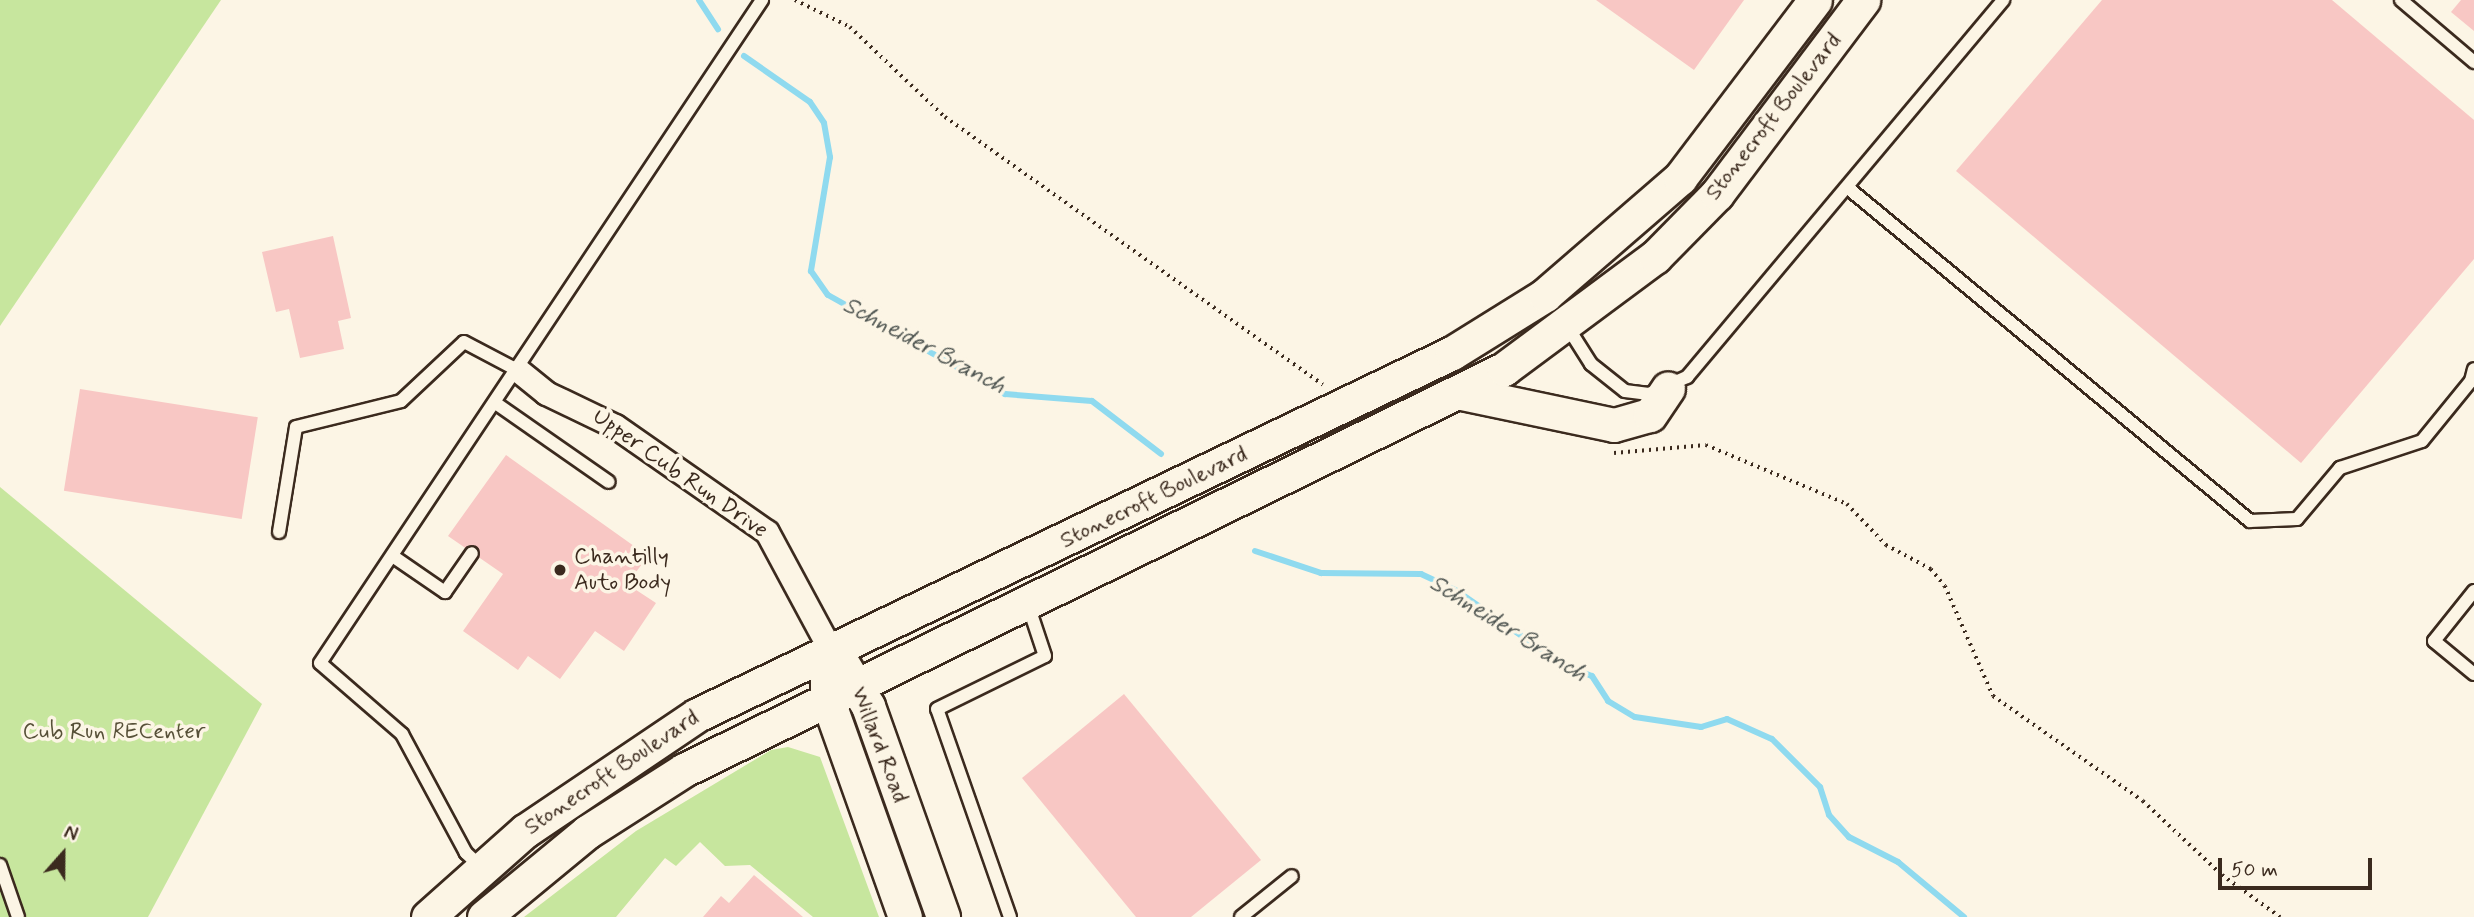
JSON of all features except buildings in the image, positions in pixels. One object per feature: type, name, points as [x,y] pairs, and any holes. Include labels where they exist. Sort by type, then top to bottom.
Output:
[{"type":"main road","name":"Stonecroft Boulevard","points":[[428,917],[481,867],[641,748],[829,647],[903,620],[1452,353],[1545,295],[1680,178],[1815,0]]},
{"type":"main road","name":"Stonecroft Boulevard","points":[[484,917],[634,800],[827,698],[1462,393],[1567,326],[1655,257],[1717,194],[1863,0]]},
{"type":"main road","points":[[1462,393],[1614,425],[1650,415],[1668,388]]},
{"type":"main road","name":"Willard Road","points":[[829,647],[858,683],[943,917]]},
{"type":"main road","name":"Willard Road","points":[[829,647],[827,698],[905,917]]},
{"type":"street","name":"Upper Cub Run Drive","points":[[519,371],[546,393],[615,426],[767,532],[829,647]]},
{"type":"lane","points":[[481,867],[466,853],[402,734],[320,663],[519,371],[762,0]]},
{"type":"lane","points":[[1545,295],[1591,364],[1625,391],[1648,394],[1668,388],[1687,377],[2003,0]]},
{"type":"lane","points":[[2401,0],[2474,62]]},
{"type":"lane","points":[[1848,188],[2250,521],[2297,519],[2340,468],[2422,440],[2472,381],[2474,369]]},
{"type":"lane","points":[[279,532],[296,427],[401,401],[464,342],[519,371]]},
{"type":"lane","points":[[497,404],[609,482]]},
{"type":"lane","points":[[394,557],[445,592],[472,553]]},
{"type":"lane","points":[[2474,592],[2434,641],[2474,674]]},
{"type":"lane","points":[[1010,917],[937,709],[1045,656],[1027,601]]},
{"type":"lane","points":[[0,865],[18,917]]},
{"type":"lane","points":[[1241,917],[1292,876]]},
{"type":"path","points":[[795,0],[850,27],[946,117],[1333,393]]},
{"type":"path","points":[[1601,450],[1706,445],[1847,505],[1886,545],[1931,569],[1945,586],[1993,696],[2143,801],[2222,875],[2280,917]]},
{"type":"green space","points":[[0,0],[221,0],[0,326]]},
{"type":"green space","name":"Cub Run RECenter","points":[[0,487],[262,704],[148,917],[0,917]]},
{"type":"green space","points":[[788,747],[820,757],[879,917],[813,917],[750,865],[725,866],[700,842],[676,866],[665,858],[616,917],[524,917],[636,831],[771,750]]},
{"type":"waterway","name":"Schneider Branch","points":[[699,0],[718,29]]},
{"type":"waterway","name":"Schneider Branch","points":[[744,56],[810,102],[824,123],[830,157],[811,271],[828,295],[1005,394],[1092,401],[1161,454]]},
{"type":"waterway","name":"Schneider Branch","points":[[1255,551],[1321,573],[1421,574],[1457,591],[1562,664],[1592,676],[1608,701],[1635,717],[1701,727],[1727,719],[1772,739],[1820,787],[1829,815],[1849,837],[1898,862],[1964,917]]},
{"type":"place","name":"Chantilly Auto Body","points":[[560,570]]}]
